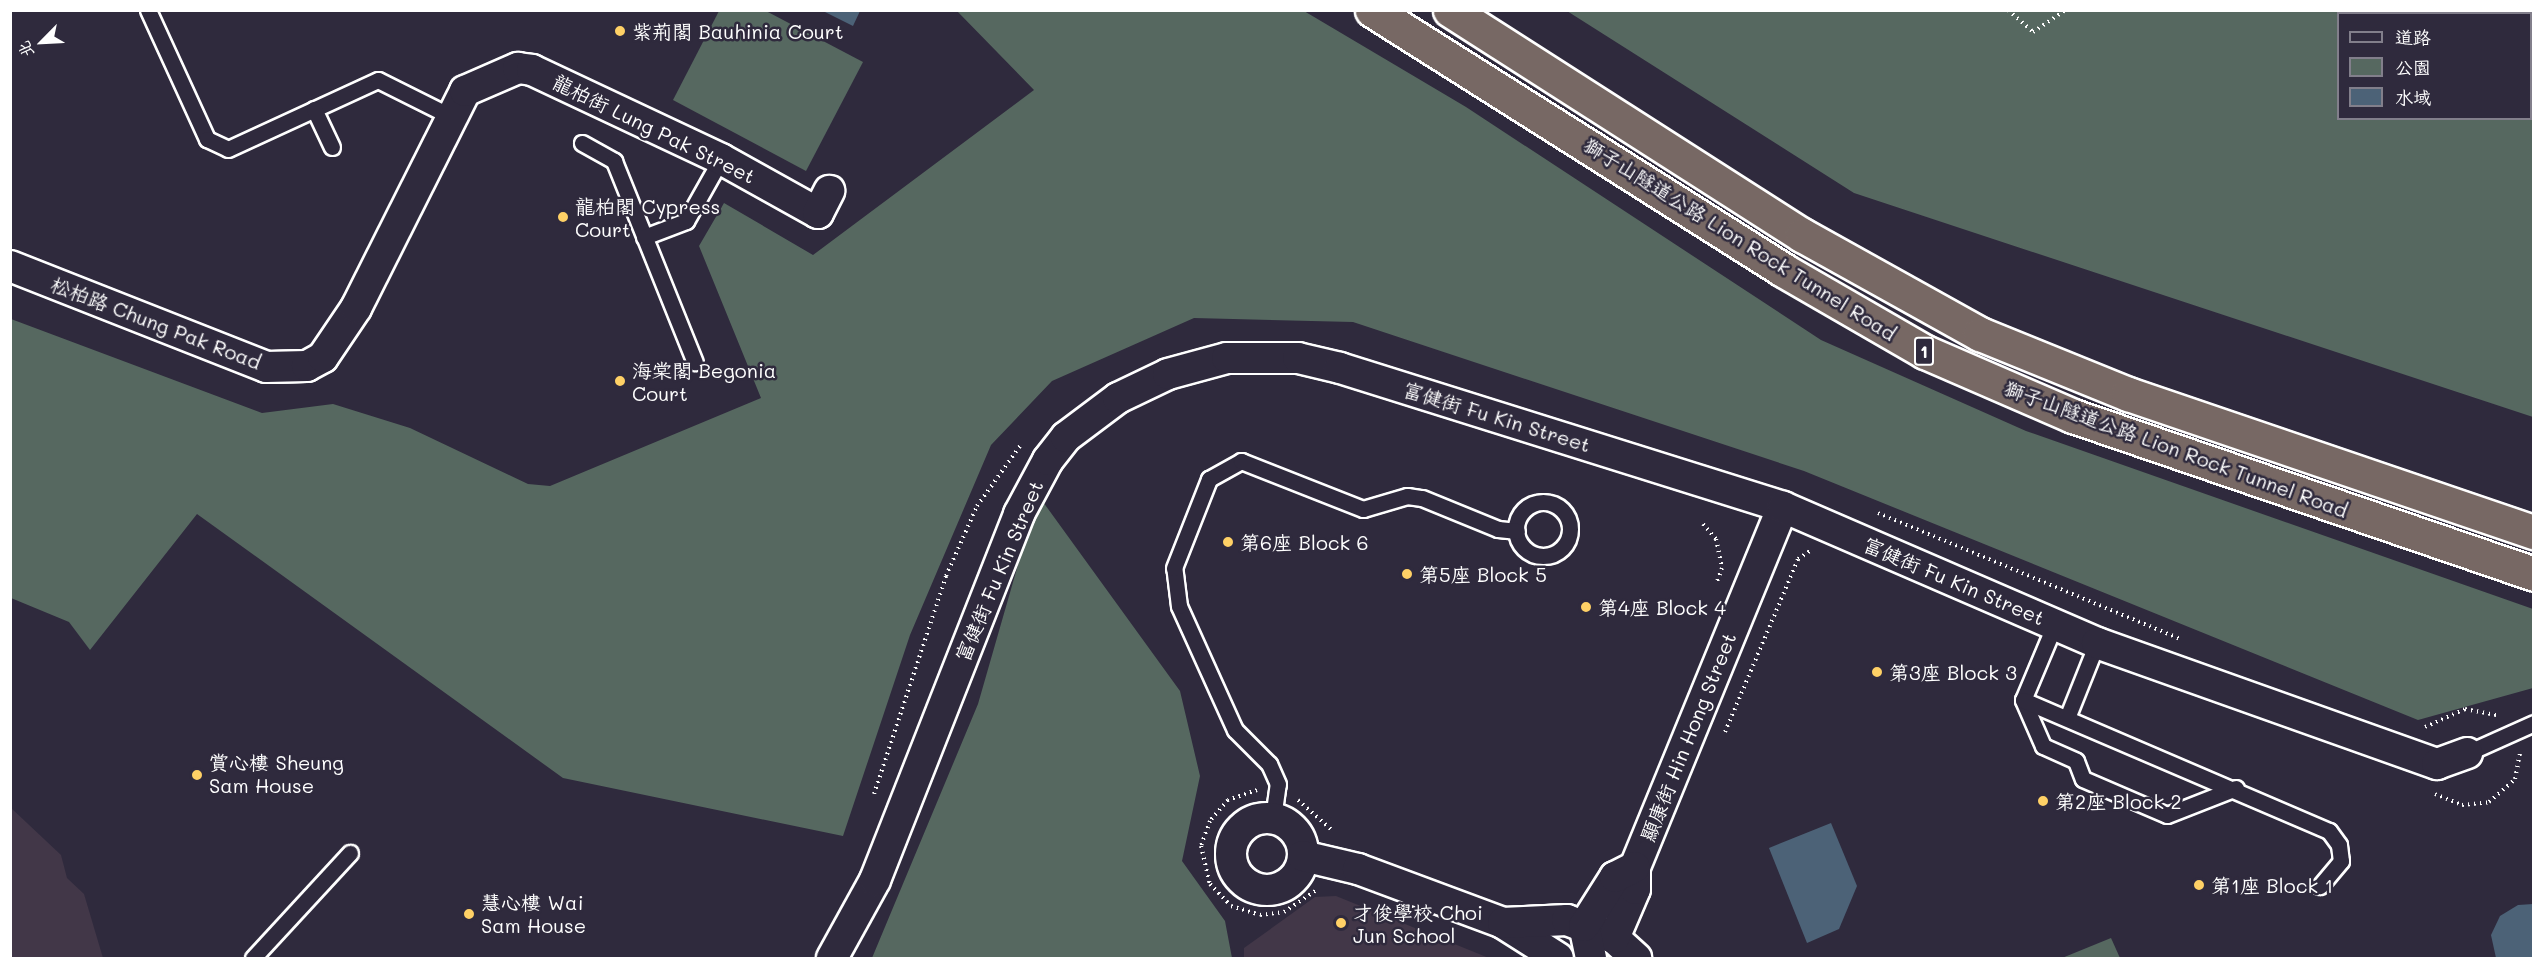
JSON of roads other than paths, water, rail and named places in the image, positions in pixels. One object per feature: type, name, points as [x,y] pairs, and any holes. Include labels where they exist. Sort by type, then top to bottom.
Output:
[{"type":"highway","name":"獅子山隧道公路 Lion Rock Tunnel Road","points":[[1372,10],[1783,270],[1946,362],[2073,416],[2534,574]]},
{"type":"highway","name":"獅子山隧道公路 Lion Rock Tunnel Road","points":[[1449,10],[1802,235],[1980,334],[2128,394],[2534,532]]},
{"type":"street","name":"龍柏街 Lung Pak Street","points":[[458,103],[518,68],[532,70],[721,159],[818,213],[829,191]]},
{"type":"street","name":"松柏路 Chung Pak Road","points":[[10,266],[266,367],[307,366],[323,357],[356,308],[458,103]]},
{"type":"street","name":"富健街 Fu Kin Street","points":[[832,958],[888,851],[1032,486],[1066,437],[1142,385],[1227,358],[1298,358],[1783,507],[2097,643],[2437,764],[2467,753]]},
{"type":"street","name":"顯康街 Hin Hong Street","points":[[1614,938],[1635,889],[1635,867],[1783,507]]},
{"type":"street","points":[[1273,818],[1292,828],[1303,856],[1293,879],[1277,888],[1259,889],[1238,876],[1233,840],[1249,822],[1273,818]]},
{"type":"street","points":[[1303,856],[1358,869],[1503,923],[1558,958]]},
{"type":"street","name":"顯康街 Hin Hong Street","points":[[1584,926],[1615,877],[1635,867]]},
{"type":"street","points":[[1503,923],[1547,919],[1584,926],[1614,938],[1636,958]]},
{"type":"street","points":[[1584,926],[1591,958]]},
{"type":"lane","points":[[148,10],[207,139],[228,148],[378,80],[458,103]]},
{"type":"lane","points":[[314,109],[332,147]]},
{"type":"lane","points":[[582,143],[615,161],[695,362]]},
{"type":"lane","points":[[644,237],[686,221],[721,159]]},
{"type":"lane","points":[[1273,818],[1278,784],[1269,765],[1235,730],[1177,596],[1174,568],[1209,479],[1241,461],[1363,509],[1407,496],[1422,498],[1498,529],[1517,531]]},
{"type":"lane","points":[[2055,624],[2023,700],[2043,746],[2076,761],[2083,779],[2167,815],[2236,788]]},
{"type":"lane","points":[[2067,718],[2097,643]]},
{"type":"lane","points":[[2023,700],[2236,788],[2329,831],[2339,845],[2341,861],[2320,886]]},
{"type":"lane","points":[[2467,753],[2534,723]]},
{"type":"lane","points":[[253,958],[350,853]]},
{"type":"water","points":[[823,11],[860,11],[853,26]]},
{"type":"water","points":[[1831,823],[1857,886],[1839,929],[1807,943],[1769,848]]},
{"type":"water","points":[[2533,904],[2533,958],[2496,958],[2491,935],[2500,916],[2518,905]]},
{"type":"place","name":"紫荊閣 Bauhinia Court","points":[[620,31]]},
{"type":"place","name":"龍柏閣 Cypress Court","points":[[563,217]]},
{"type":"place","name":"海棠閣 Begonia Court","points":[[620,381]]},
{"type":"place","name":"第6座 Block 6","points":[[1228,542]]},
{"type":"place","name":"第5座 Block 5","points":[[1407,574]]},
{"type":"place","name":"第4座 Block 4","points":[[1586,607]]},
{"type":"place","name":"第3座 Block 3","points":[[1877,672]]},
{"type":"place","name":"賞心樓 Sheung Sam House","points":[[197,775]]},
{"type":"place","name":"第2座 Block 2","points":[[2043,801]]},
{"type":"place","name":"第1座 Block 1","points":[[2199,885]]},
{"type":"place","name":"慧心樓 Wai Sam House","points":[[469,914]]},
{"type":"place","name":"才俊學校 Choi Jun School","points":[[1341,923]]}]
